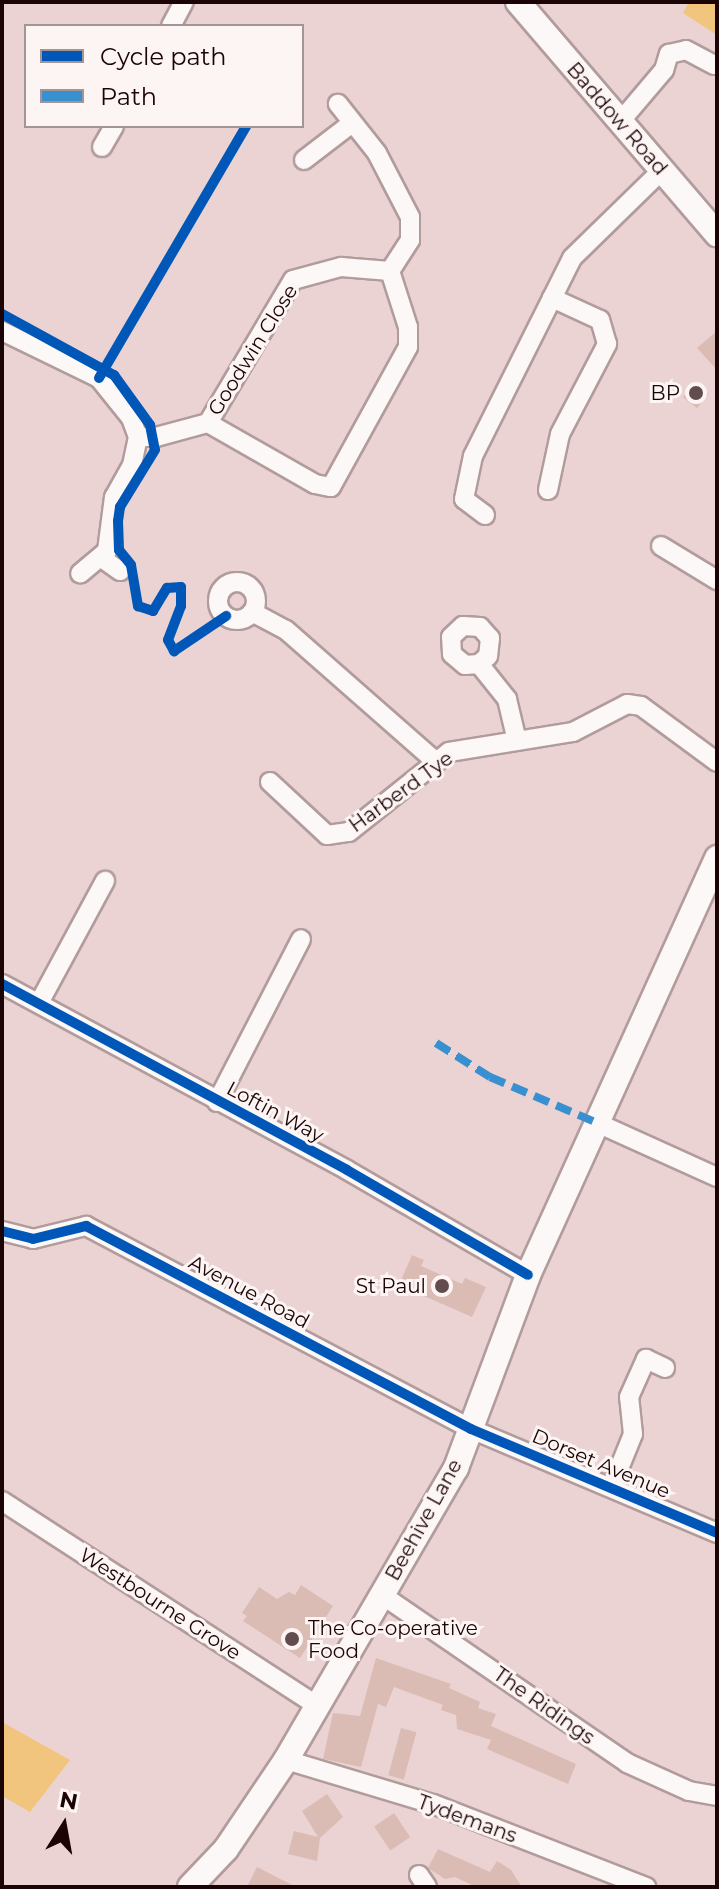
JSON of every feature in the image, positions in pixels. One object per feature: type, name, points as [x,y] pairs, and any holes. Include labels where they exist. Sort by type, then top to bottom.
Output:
[{"type":"main road","name":"Baddow Road","points":[[518,2],[717,234]]},
{"type":"main road","name":"Beehive Lane","points":[[190,1887],[226,1849],[286,1760],[456,1468],[528,1275],[717,858]]},
{"type":"street","points":[[172,24],[184,2]]},
{"type":"street","points":[[619,123],[664,70],[669,54],[686,50],[714,65]]},
{"type":"street","points":[[208,423],[315,484],[331,487],[408,347],[408,327],[390,271],[410,240],[410,217],[377,153],[338,104]]},
{"type":"street","points":[[304,160],[352,123]]},
{"type":"street","points":[[102,147],[113,128]]},
{"type":"street","points":[[485,515],[464,499],[473,456],[572,258],[661,171]]},
{"type":"street","name":"Goodwin Close","points":[[138,437],[156,437],[208,423],[293,280],[341,267],[390,271]]},
{"type":"street","points":[[548,490],[560,434],[607,344],[600,320],[552,298]]},
{"type":"street","points":[[2,331],[99,378],[131,418],[138,437],[132,465],[114,497],[103,559],[80,574]]},
{"type":"street","points":[[661,546],[717,580]]},
{"type":"street","points":[[103,559],[120,571]]},
{"type":"street","points":[[252,612],[286,630],[436,762]]},
{"type":"street","points":[[479,664],[507,699],[517,741]]},
{"type":"street","name":"Harberd Tye","points":[[270,782],[327,835],[349,832],[449,752],[573,732],[627,704],[641,706],[717,762]]},
{"type":"street","points":[[39,1003],[105,881]]},
{"type":"street","points":[[217,1102],[301,939]]},
{"type":"street","name":"Loftin Way","points":[[2,984],[528,1275]]},
{"type":"street","points":[[595,1122],[717,1177]]},
{"type":"street","name":"Avenue Road","points":[[2,1231],[33,1239],[86,1226],[471,1429]]},
{"type":"street","points":[[612,1486],[633,1434],[629,1397],[646,1359],[665,1368]]},
{"type":"street","name":"Dorset Avenue","points":[[471,1429],[612,1486],[717,1533]]},
{"type":"street","name":"Westbourne Grove","points":[[2,1501],[318,1706]]},
{"type":"street","name":"The Ridings","points":[[382,1595],[627,1763],[689,1791],[717,1796]]},
{"type":"street","name":"Tydemans","points":[[286,1760],[433,1804],[646,1887]]},
{"type":"shaded area","points":[[689,2],[717,2],[717,35],[683,13]]},
{"type":"shaded area","points":[[2,1722],[70,1760],[30,1812],[2,1796]]},
{"type":"building","points":[[717,331],[717,370],[697,348]]},
{"type":"building","name":"BP","points":[[694,383],[708,394],[697,408],[683,397]]},
{"type":"building","name":"St Paul","points":[[412,1255],[424,1260],[421,1266],[462,1284],[465,1278],[486,1287],[472,1317],[399,1285]]},
{"type":"building","name":"The Co-operative Food","points":[[301,1585],[333,1606],[300,1658],[243,1621],[247,1616],[242,1613],[259,1587],[277,1599],[289,1592],[295,1595]]},
{"type":"building","points":[[376,1658],[451,1684],[449,1688],[480,1702],[478,1708],[496,1714],[491,1726],[576,1764],[568,1784],[487,1749],[491,1740],[457,1729],[456,1715],[441,1710],[443,1705],[394,1687],[386,1707],[378,1704],[361,1767],[323,1759],[333,1713],[360,1716]]},
{"type":"building","points":[[401,1728],[416,1732],[404,1779],[388,1775]]},
{"type":"building","points":[[327,1794],[343,1817],[320,1838],[317,1861],[288,1854],[294,1831],[318,1837],[302,1811]]},
{"type":"building","points":[[394,1813],[410,1837],[390,1850],[374,1826]]},
{"type":"building","points":[[438,1849],[490,1872],[497,1861],[511,1870],[522,1887],[476,1887],[455,1877],[445,1879],[428,1868]]},
{"type":"building","points":[[257,1867],[296,1887],[247,1887]]},
{"type":"marked path","points":[[436,1043],[490,1077],[595,1122]]},
{"type":"cycle path","points":[[99,378],[245,128]]},
{"type":"cycle path","points":[[2,314],[114,375],[150,425],[155,450],[120,507],[118,521],[119,550],[131,565],[138,606],[153,611],[167,588],[181,587],[181,606],[168,640],[174,651],[226,616]]},
{"type":"cycle path","points":[[2,984],[347,1170],[528,1275]]},
{"type":"cycle path","points":[[2,1231],[33,1239],[86,1226],[471,1429],[717,1533]]},
{"type":"place","name":"BP","points":[[696,393]]},
{"type":"place","name":"St Paul","points":[[442,1286]]},
{"type":"place","name":"The Co-operative Food","points":[[292,1639]]}]
